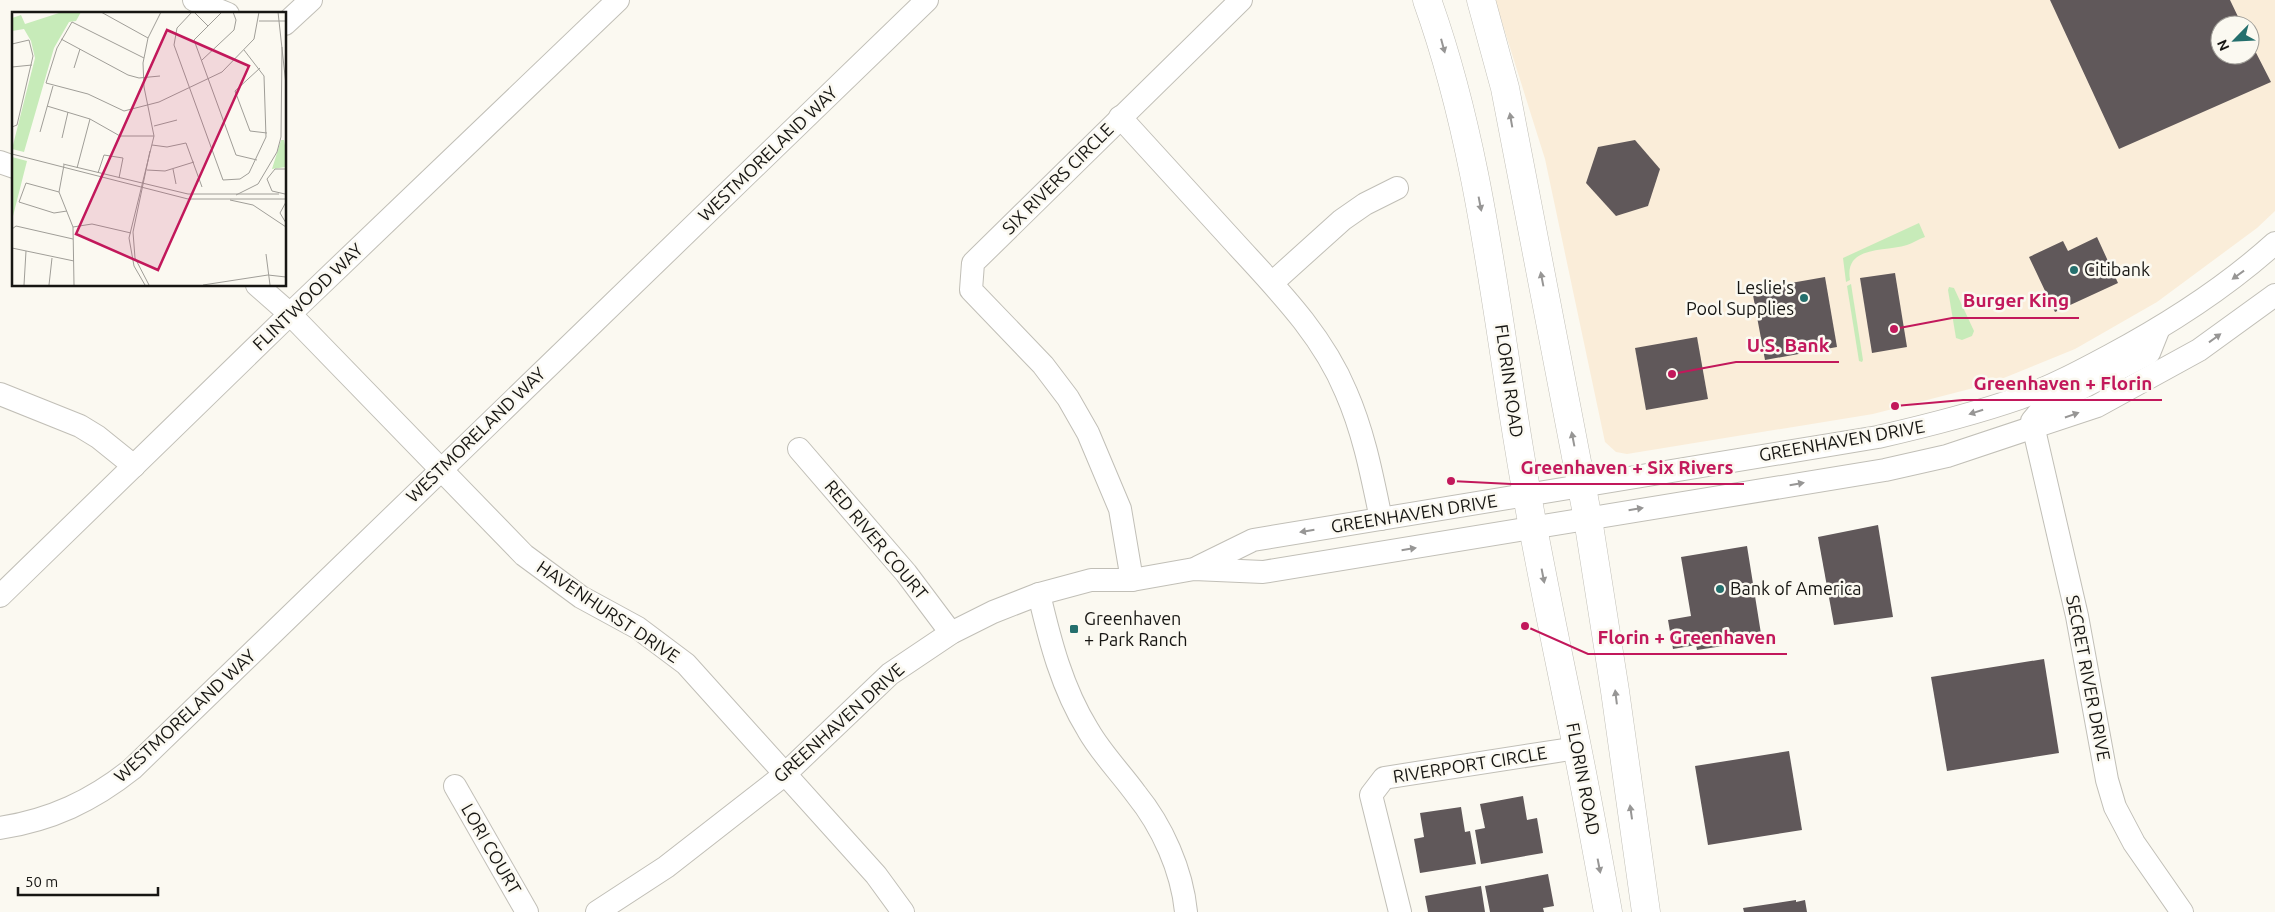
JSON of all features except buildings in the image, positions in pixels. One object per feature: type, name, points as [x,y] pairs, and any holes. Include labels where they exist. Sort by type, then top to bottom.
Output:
[{"type":"main road","name":"FLORIN ROAD","points":[[1427,0],[1439,34],[1465,130],[1498,302],[1518,447],[1608,912]]},
{"type":"main road","points":[[1480,0],[1505,88],[1582,487],[1615,691],[1646,912]]},
{"type":"street","points":[[194,0],[223,12]]},
{"type":"street","points":[[286,23],[311,0]]},
{"type":"street","name":"FLINTWOOD WAY","points":[[0,596],[290,314],[618,0]]},
{"type":"street","name":"WESTMORELAND WAY","points":[[0,828],[24,824],[56,815],[82,804],[110,787],[132,769],[927,0]]},
{"type":"street","points":[[1120,117],[1241,0]]},
{"type":"street","name":"SIX RIVERS CIRCLE","points":[[1132,580],[1120,509],[1088,433],[1068,398],[1043,365],[971,290],[973,264],[1120,117],[1272,283],[1303,319],[1325,350],[1346,390],[1360,426],[1382,519]]},
{"type":"street","points":[[0,162],[12,166]]},
{"type":"street","points":[[1272,283],[1342,220],[1365,204],[1397,188]]},
{"type":"street","name":"GREENHAVEN DRIVE","points":[[1194,568],[1253,540],[1878,437],[1938,424],[2023,397],[2080,372],[2179,317],[2244,270],[2275,244]]},
{"type":"street","name":"HAVENHURST DRIVE","points":[[258,286],[290,314],[505,537],[552,577],[581,597],[638,628],[686,664],[707,685],[784,775],[876,874],[903,912]]},
{"type":"street","name":"GREENHAVEN DRIVE","points":[[596,912],[666,867],[784,775],[890,674],[951,633],[993,612],[1039,594],[1091,580],[1132,580],[1194,568],[1263,572],[1588,520],[1631,510],[1864,473],[1947,456],[2097,406],[2199,350],[2275,295]]},
{"type":"street","points":[[2033,428],[2032,421],[2043,408],[2149,353],[2159,328]]},
{"type":"street","points":[[0,394],[80,426],[98,437],[134,466]]},
{"type":"street","points":[[1864,473],[1909,452],[2010,421],[2020,409],[2023,397]]},
{"type":"street","name":"SECRET RIVER DRIVE","points":[[2033,428],[2077,616],[2107,780],[2115,807],[2134,844],[2182,912]]},
{"type":"street","name":"RED RIVER COURT","points":[[799,448],[906,574],[951,633]]},
{"type":"street","points":[[1039,594],[1059,670],[1075,706],[1098,746],[1138,795],[1157,825],[1175,865],[1186,912]]},
{"type":"street","name":"RIVERPORT CIRCLE","points":[[1400,912],[1371,794],[1384,778],[1577,748]]},
{"type":"street","name":"LORI COURT","points":[[456,786],[527,912]]},
{"type":"shaded area","points":[[1495,0],[2275,0],[2275,211],[2257,228],[2157,302],[2075,349],[1989,384],[1873,414],[1627,454],[1616,452],[1605,442],[1545,159]]},
{"type":"green space","points":[[1919,223],[1925,237],[1907,245],[1860,255],[1853,261],[1850,269],[1850,280],[1846,282],[1843,258]]},
{"type":"green space","points":[[1851,284],[1862,362],[1859,361],[1847,286]]},
{"type":"green space","points":[[1949,287],[1954,288],[1974,331],[1972,336],[1962,340],[1956,338]]},
{"type":"place","name":"Citibank","points":[[2074,270]]},
{"type":"place","name":"Leslie's Pool Supplies","points":[[1804,298]]},
{"type":"place","name":"Burger King","points":[[1894,329]]},
{"type":"place","name":"U.S. Bank","points":[[1672,374]]},
{"type":"place","name":"Greenhaven + Florin","points":[[1895,406]]},
{"type":"place","name":"Greenhaven + Six Rivers","points":[[1451,481]]},
{"type":"place","name":"Bank of America","points":[[1720,589]]},
{"type":"place","name":"Florin + Greenhaven","points":[[1525,626]]},
{"type":"place","name":"Greenhaven + Park Ranch","points":[[1074,629]]}]
